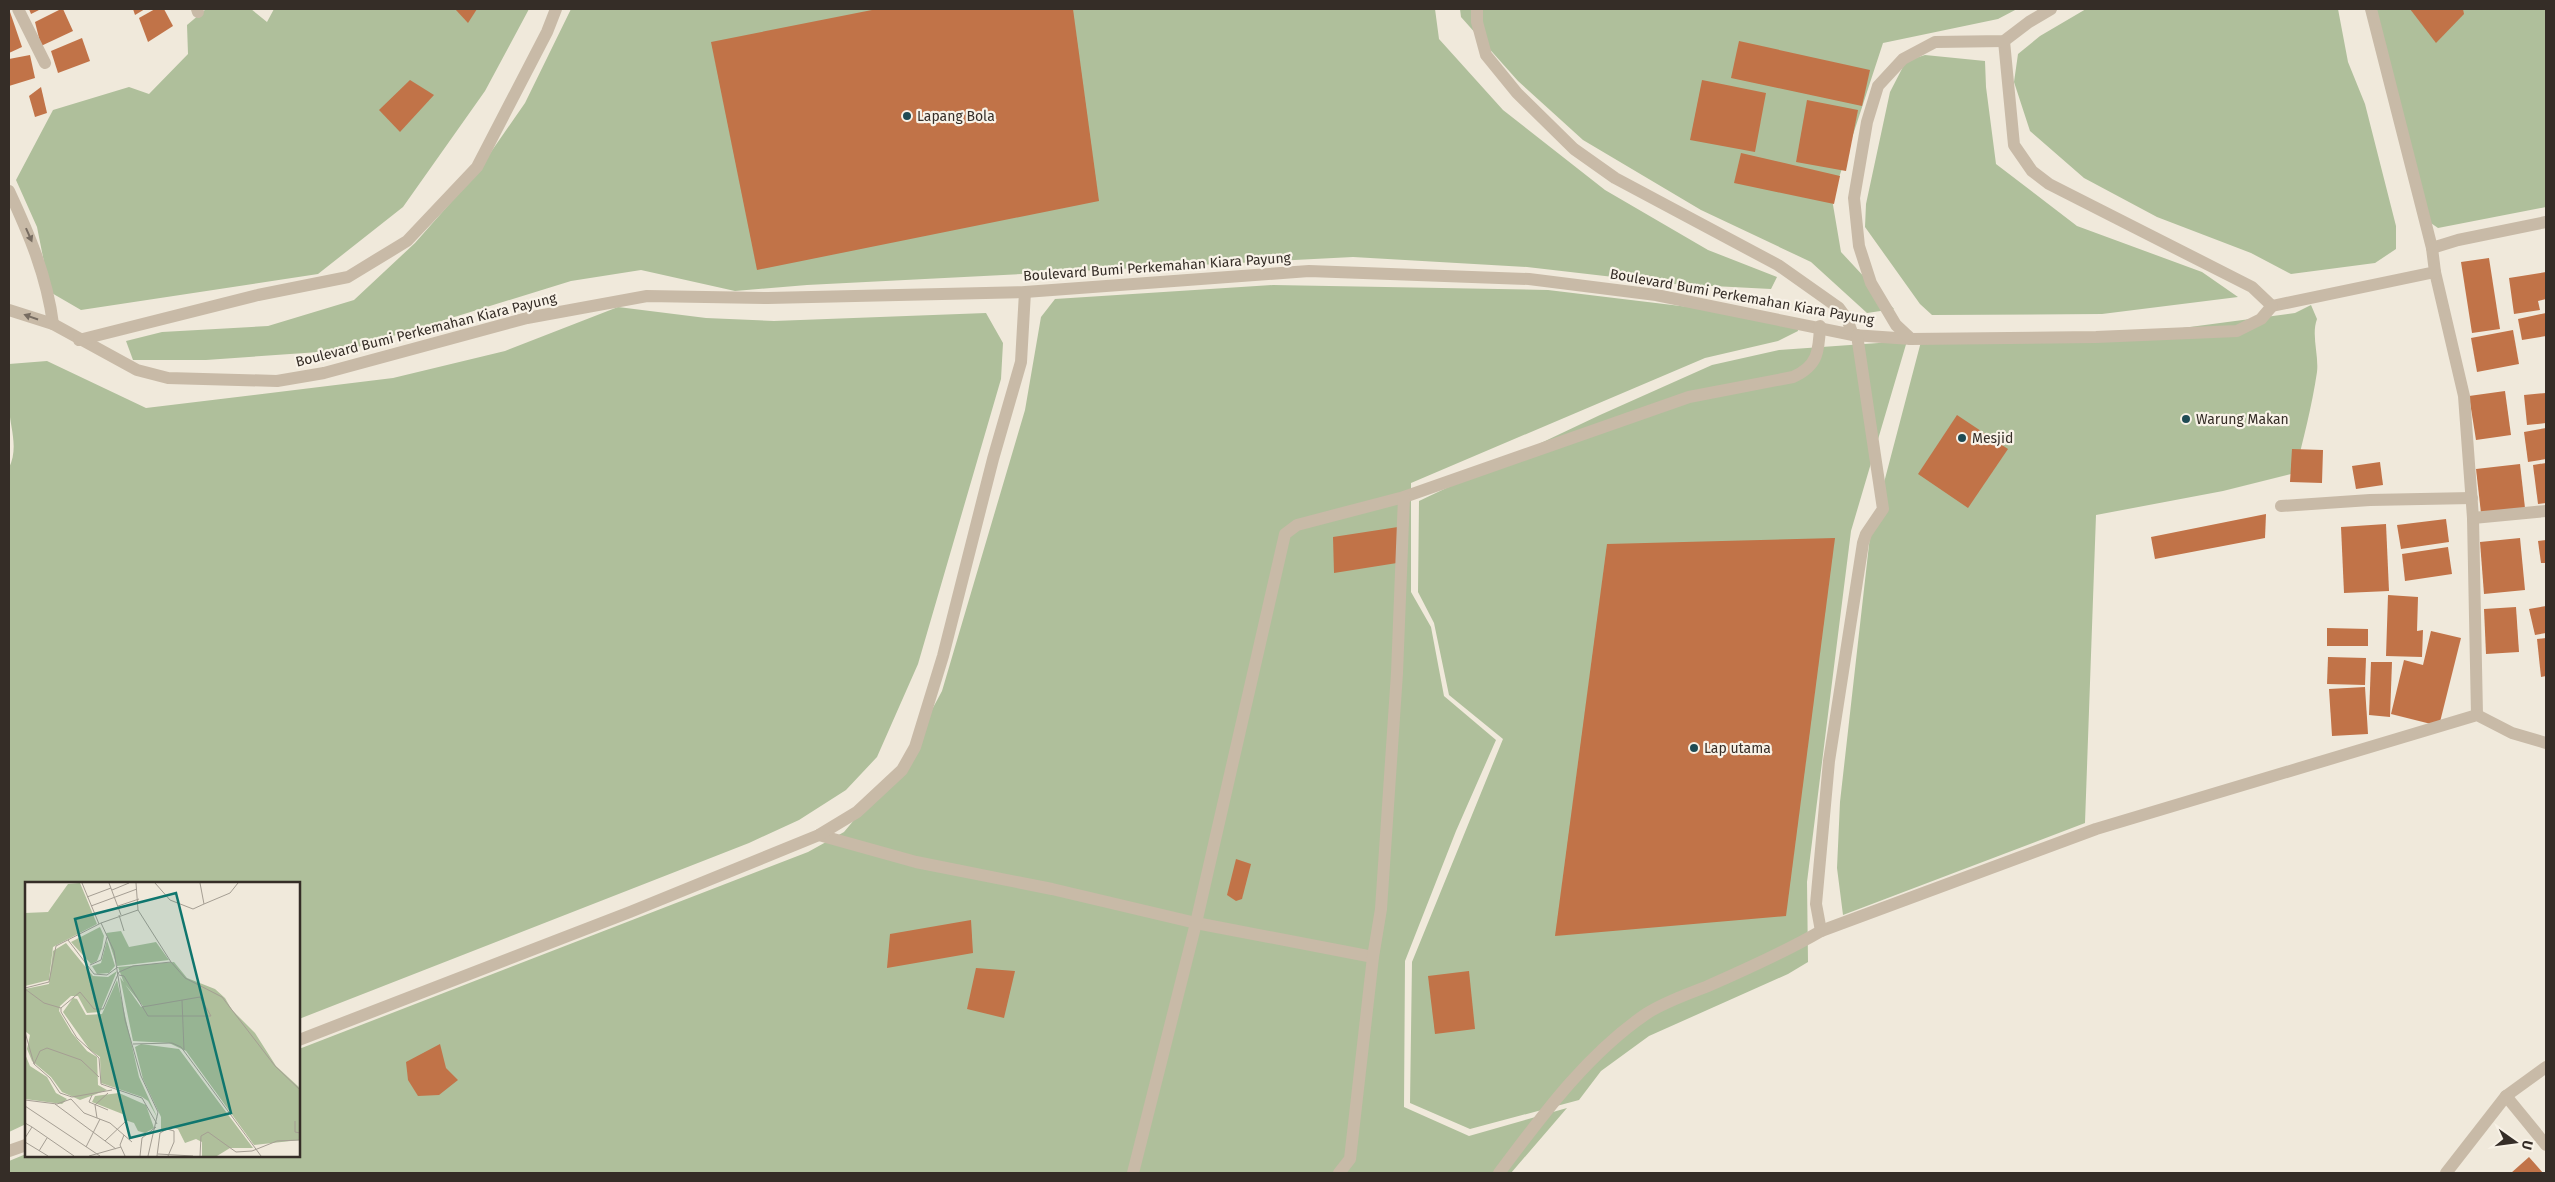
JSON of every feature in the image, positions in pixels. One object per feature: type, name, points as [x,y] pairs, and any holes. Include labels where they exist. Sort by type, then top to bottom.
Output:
[{"type":"street","points":[[18,9],[45,63]]},
{"type":"street","points":[[79,340],[258,295],[348,277],[407,241],[476,167],[547,32],[556,9]]},
{"type":"street","points":[[1477,9],[1476,22],[1486,55],[1517,92],[1574,149],[1615,178],[1778,265],[1839,308],[1855,335],[1883,509],[1866,534],[1863,544],[1828,761],[1816,904],[1821,931]]},
{"type":"street","points":[[1911,339],[1896,325],[1871,283],[1859,246],[1854,198],[1867,122],[1878,86],[1903,59],[1935,42],[2004,41],[2028,22],[2051,9]]},
{"type":"street","points":[[2371,9],[2432,248],[2435,272],[2464,396],[2473,518],[2477,715]]},
{"type":"street","points":[[2004,41],[2014,145],[2032,171],[2049,184],[2252,286],[2272,306],[2435,272]]},
{"type":"street","points":[[9,191],[32,240],[49,293],[53,324]]},
{"type":"street","points":[[2432,248],[2458,240],[2546,222]]},
{"type":"street","name":"Boulevard Bumi Perkemahan Kiara Payung","points":[[9,310],[53,324],[79,340],[137,370],[168,378],[277,381],[324,373],[527,318],[647,296],[768,298],[1025,292],[1309,271],[1529,279],[1656,295],[1820,326],[1855,335],[1911,339],[2096,337],[2237,331],[2261,318],[2272,306]]},
{"type":"street","points":[[300,1040],[630,912],[819,835],[857,812],[886,787],[902,770],[915,747],[943,656],[991,469],[1021,362],[1025,292]]},
{"type":"street","points":[[1133,1173],[1196,923],[1285,534],[1297,525],[1404,497],[1689,398],[1793,377],[1805,372],[1819,350],[1820,326]]},
{"type":"street","points":[[1339,1173],[1350,1159],[1373,957],[1381,909],[1396,683],[1404,497]]},
{"type":"street","points":[[2281,506],[2370,500],[2472,498]]},
{"type":"street","points":[[2473,518],[2546,510]]},
{"type":"street","points":[[1499,1173],[1535,1125],[1583,1070],[1611,1041],[1648,1013],[1781,954],[1821,931],[2096,828],[2477,715],[2512,733],[2546,743]]},
{"type":"street","points":[[819,835],[906,860],[1043,887],[1196,923],[1373,957]]},
{"type":"street","points":[[2446,1173],[2506,1096],[2546,1066]]},
{"type":"street","points":[[2506,1096],[2546,1145]]},
{"type":"street","points":[[9,1151],[25,1145]]},
{"type":"green space","points":[[206,9],[251,9],[267,22],[274,9],[529,9],[485,91],[403,207],[318,274],[81,310],[50,292],[37,227],[16,180],[53,110],[129,87],[149,94],[188,54],[187,25]]},
{"type":"green space","points":[[571,9],[1435,9],[1439,39],[1503,110],[1605,190],[1708,250],[1777,277],[1771,289],[1674,284],[1527,267],[1353,257],[807,285],[735,291],[641,270],[571,281],[348,350],[206,360],[133,360],[126,341],[162,332],[268,326],[354,300],[415,243],[475,175],[525,103]]},
{"type":"green space","points":[[1460,9],[2017,9],[1998,19],[1883,43],[1832,199],[1841,252],[1894,309],[1867,313],[1811,262],[1701,210],[1583,140],[1518,81],[1461,17]]},
{"type":"green space","points":[[2086,9],[2338,9],[2348,62],[2365,104],[2396,226],[2396,249],[2375,263],[2291,274],[2251,253],[2157,217],[2084,178],[2030,131],[2014,82],[2018,54],[2040,36]]},
{"type":"green space","points":[[2371,9],[2546,9],[2546,207],[2438,228],[2425,219]]},
{"type":"green space","points":[[1925,55],[1985,61],[1986,87],[1996,164],[2077,226],[2202,272],[2238,297],[2102,314],[1932,315],[1920,304],[1865,227],[1866,204],[1890,92],[1906,61]]},
{"type":"green space","points":[[1273,285],[1548,290],[1796,320],[1798,331],[1778,341],[1705,358],[1411,483],[1411,592],[1431,627],[1444,696],[1496,740],[1456,831],[1405,961],[1404,1107],[1469,1136],[1567,1108],[1511,1173],[9,1173],[9,1161],[25,1154],[25,1157],[300,1157],[300,1049],[808,852],[844,832],[906,758],[942,691],[1025,410],[1041,317],[1055,299]]},
{"type":"green space","points":[[2311,305],[2317,319],[2315,338],[2317,372],[2295,473],[2223,491],[2096,515],[2085,823],[1843,915],[1837,868],[1840,802],[1870,536],[1923,334],[2152,332],[2295,313]]},
{"type":"green space","points":[[618,307],[706,318],[774,321],[986,313],[1003,343],[1001,379],[918,664],[877,757],[846,790],[799,820],[749,843],[300,1019],[300,882],[25,882],[25,1124],[9,1132],[9,468],[14,445],[9,407],[9,364],[47,361],[146,408],[393,378],[505,351]]},
{"type":"green space","points":[[1907,341],[1851,531],[1807,882],[1808,962],[1788,974],[1649,1036],[1601,1071],[1579,1100],[1470,1129],[1410,1103],[1412,962],[1503,739],[1449,695],[1434,623],[1418,592],[1419,501],[1600,415],[1712,365],[1779,350]]},
{"type":"building","points":[[9,9],[22,47],[9,53]]},
{"type":"building","points":[[29,9],[41,9],[31,14]]},
{"type":"building","points":[[63,9],[73,31],[41,46],[35,22]]},
{"type":"building","points":[[133,9],[145,9],[135,15]]},
{"type":"building","points":[[155,9],[164,9],[173,26],[148,42],[139,18]]},
{"type":"building","points":[[455,9],[477,9],[468,23]]},
{"type":"building","name":"Lapang Bola","points":[[877,9],[1073,9],[1099,201],[757,270],[711,42]]},
{"type":"building","points":[[2410,9],[2463,9],[2464,14],[2436,43]]},
{"type":"building","points":[[82,38],[90,61],[58,73],[51,51]]},
{"type":"building","points":[[1739,41],[1870,70],[1862,106],[1731,78]]},
{"type":"building","points":[[30,55],[35,78],[9,86],[9,59]]},
{"type":"building","points":[[410,80],[434,95],[400,132],[379,110]]},
{"type":"building","points":[[1702,80],[1766,93],[1755,152],[1690,140]]},
{"type":"building","points":[[41,87],[47,113],[35,117],[29,96]]},
{"type":"building","points":[[1807,100],[1858,110],[1846,171],[1796,162]]},
{"type":"building","points":[[1741,153],[1840,176],[1834,204],[1734,183]]},
{"type":"building","points":[[2489,258],[2500,329],[2472,333],[2461,262]]},
{"type":"building","points":[[2546,272],[2546,299],[2538,301],[2540,310],[2514,314],[2509,278]]},
{"type":"building","points":[[2546,313],[2546,336],[2522,340],[2518,319]]},
{"type":"building","points":[[2513,330],[2519,364],[2477,372],[2471,338]]},
{"type":"building","points":[[2505,391],[2511,435],[2476,440],[2469,396]]},
{"type":"building","points":[[2546,393],[2546,423],[2527,425],[2524,395]]},
{"type":"building","points":[[1957,415],[2008,449],[1968,508],[1918,474]]},
{"type":"building","points":[[2546,428],[2546,459],[2528,462],[2524,432]]},
{"type":"building","points":[[2292,449],[2323,450],[2322,483],[2290,482]]},
{"type":"building","points":[[2380,462],[2383,485],[2356,489],[2352,466]]},
{"type":"building","points":[[2546,463],[2546,503],[2538,504],[2533,465]]},
{"type":"building","points":[[2520,464],[2525,508],[2481,513],[2476,469]]},
{"type":"building","points":[[2266,514],[2265,538],[2155,559],[2151,537]]},
{"type":"building","points":[[2446,519],[2449,542],[2401,549],[2397,525]]},
{"type":"building","points":[[2386,524],[2389,591],[2344,593],[2341,527]]},
{"type":"building","points":[[1398,527],[1397,563],[1334,573],[1333,537]]},
{"type":"building","name":"Lap utama","points":[[1835,538],[1786,916],[1555,936],[1607,544]]},
{"type":"building","points":[[2520,538],[2525,590],[2484,594],[2480,542]]},
{"type":"building","points":[[2546,540],[2546,563],[2541,563],[2538,541]]},
{"type":"building","points":[[2448,547],[2452,574],[2405,581],[2402,554]]},
{"type":"building","points":[[2388,595],[2418,597],[2417,631],[2423,630],[2422,657],[2386,656]]},
{"type":"building","points":[[2546,606],[2546,633],[2535,635],[2529,609]]},
{"type":"building","points":[[2516,607],[2519,652],[2486,654],[2484,609]]},
{"type":"building","points":[[2327,628],[2368,629],[2368,646],[2327,646]]},
{"type":"building","points":[[2431,631],[2461,638],[2439,726],[2391,714],[2404,660],[2423,665]]},
{"type":"building","points":[[2546,638],[2546,676],[2541,677],[2537,639]]},
{"type":"building","points":[[2328,657],[2366,658],[2365,685],[2327,684]]},
{"type":"building","points":[[2371,662],[2392,662],[2390,717],[2369,715]]},
{"type":"building","points":[[2365,687],[2368,734],[2332,736],[2329,689]]},
{"type":"building","points":[[1236,859],[1251,864],[1242,899],[1236,901],[1227,895]]},
{"type":"building","points":[[971,920],[973,953],[887,968],[890,934]]},
{"type":"building","points":[[976,968],[1015,971],[1004,1018],[967,1009]]},
{"type":"building","points":[[1469,971],[1475,1029],[1435,1034],[1428,976]]},
{"type":"building","points":[[440,1044],[446,1068],[458,1080],[439,1095],[418,1096],[408,1080],[406,1062]]},
{"type":"building","points":[[2529,1157],[2543,1173],[2511,1173]]},
{"type":"place","name":"Lapang Bola","points":[[907,116]]},
{"type":"place","name":"Warung Makan","points":[[2186,419]]},
{"type":"place","name":"Mesjid","points":[[1962,438]]},
{"type":"place","name":"Lap utama","points":[[1694,748]]}]
